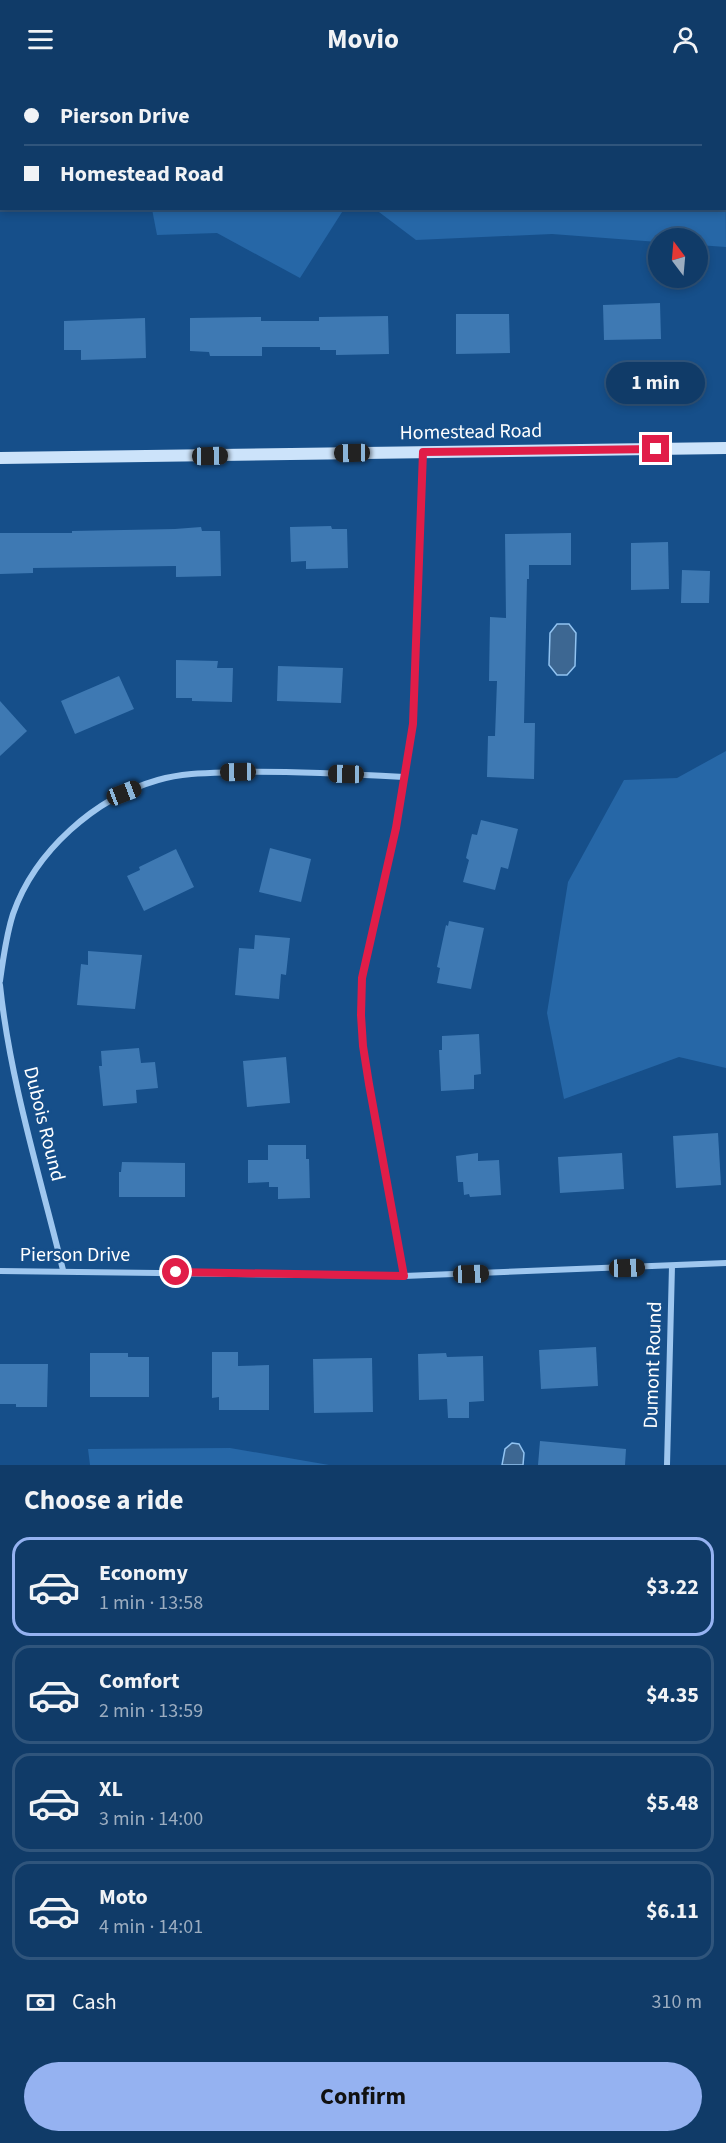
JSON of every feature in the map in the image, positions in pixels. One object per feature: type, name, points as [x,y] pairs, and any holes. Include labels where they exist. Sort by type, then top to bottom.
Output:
[{"type":"street","name":"Homestead Road","points":[[0,458],[726,448]]},
{"type":"street","points":[[404,1276],[369,1084],[361,1015],[362,978],[388,869],[413,724],[423,452]]},
{"type":"street","name":"Dubois Round","points":[[63,1270],[11,1058],[0,983],[5,948],[14,913],[30,878],[60,840],[93,812],[124,793],[159,780],[194,773],[270,772],[404,777]]},
{"type":"street","name":"Pierson Drive","points":[[0,1271],[404,1276],[726,1263]]},
{"type":"street","name":"Dumont Round","points":[[667,1465],[672,1266]]},
{"type":"shaded area","points":[[152,210],[343,210],[300,278],[217,233],[157,235]]},
{"type":"shaded area","points":[[376,210],[726,210],[726,247],[708,246],[708,228],[648,228],[648,241],[552,234],[416,240]]},
{"type":"shaded area","points":[[557,624],[569,624],[576,633],[575,666],[567,675],[557,675],[549,665],[550,633]]},
{"type":"shaded area","points":[[726,751],[726,1068],[679,1057],[564,1099],[547,1013],[568,882],[624,780],[677,778]]},
{"type":"shaded area","points":[[512,1443],[519,1444],[524,1453],[523,1465],[502,1465],[505,1449]]},
{"type":"shaded area","points":[[230,1448],[329,1465],[90,1465],[88,1449]]},
{"type":"building","points":[[660,303],[661,339],[604,340],[603,305]]},
{"type":"building","points":[[456,314],[509,314],[510,353],[456,354]]},
{"type":"building","points":[[388,316],[389,354],[336,355],[336,350],[320,350],[320,347],[262,347],[262,356],[210,356],[209,352],[190,351],[190,318],[261,317],[261,321],[319,321],[319,317]]},
{"type":"building","points":[[145,318],[146,358],[81,360],[81,350],[64,350],[64,321]]},
{"type":"building","points":[[331,526],[332,529],[347,529],[348,568],[306,569],[306,561],[291,562],[290,527]]},
{"type":"building","points":[[201,527],[202,531],[220,531],[221,576],[176,577],[176,566],[33,568],[33,573],[0,574],[0,533],[72,533],[72,531]]},
{"type":"building","points":[[571,533],[571,565],[529,565],[524,723],[535,723],[534,779],[487,777],[488,736],[495,736],[497,681],[489,681],[490,617],[506,618],[505,534]]},
{"type":"building","points":[[668,542],[669,589],[631,590],[631,543]]},
{"type":"building","points":[[682,570],[710,571],[709,603],[681,603]]},
{"type":"building","points":[[176,660],[218,661],[217,668],[233,668],[232,702],[192,701],[192,698],[176,698]]},
{"type":"building","points":[[278,666],[343,668],[341,703],[277,701]]},
{"type":"building","points":[[119,676],[134,709],[75,734],[61,701]]},
{"type":"building","points":[[0,701],[27,731],[0,756]]},
{"type":"building","points":[[481,820],[518,829],[508,869],[501,867],[495,890],[463,882],[469,860],[466,858],[472,834],[477,835]]},
{"type":"building","points":[[270,848],[311,859],[301,902],[259,892]]},
{"type":"building","points":[[176,849],[194,887],[144,911],[127,876],[140,870],[139,867]]},
{"type":"building","points":[[449,921],[484,928],[471,989],[437,983],[440,968],[437,967],[446,925],[448,926]]},
{"type":"building","points":[[255,935],[290,938],[286,975],[281,974],[279,999],[235,995],[239,948],[254,949]]},
{"type":"building","points":[[88,951],[142,955],[135,1009],[77,1005],[81,964],[88,965]]},
{"type":"building","points":[[479,1034],[481,1074],[474,1075],[474,1089],[441,1091],[439,1050],[442,1050],[442,1036]]},
{"type":"building","points":[[139,1048],[141,1063],[155,1062],[158,1088],[136,1090],[137,1103],[103,1106],[99,1066],[102,1066],[101,1051]]},
{"type":"building","points":[[286,1057],[290,1103],[247,1107],[243,1061]]},
{"type":"building","points":[[718,1133],[721,1185],[676,1188],[673,1136]]},
{"type":"building","points":[[268,1145],[306,1145],[306,1159],[309,1159],[310,1198],[278,1199],[278,1187],[269,1187],[269,1182],[248,1183],[248,1160],[268,1160]]},
{"type":"building","points":[[478,1153],[478,1161],[499,1160],[501,1195],[470,1197],[469,1194],[464,1195],[463,1182],[458,1182],[456,1156]]},
{"type":"building","points":[[622,1153],[624,1189],[560,1193],[558,1157]]},
{"type":"building","points":[[122,1162],[185,1163],[185,1197],[119,1197],[119,1172],[121,1172]]},
{"type":"building","points":[[596,1347],[598,1386],[541,1389],[539,1350]]},
{"type":"building","points":[[212,1352],[238,1352],[238,1366],[269,1365],[269,1410],[219,1410],[219,1397],[212,1398]]},
{"type":"building","points":[[90,1353],[128,1353],[128,1357],[149,1357],[149,1397],[90,1397]]},
{"type":"building","points":[[446,1353],[447,1357],[483,1356],[484,1401],[469,1402],[469,1418],[448,1418],[447,1399],[419,1400],[418,1354]]},
{"type":"building","points":[[372,1358],[373,1412],[314,1413],[313,1359]]},
{"type":"building","points":[[0,1364],[48,1364],[47,1407],[16,1407],[16,1404],[0,1404]]},
{"type":"building","points":[[540,1441],[626,1449],[625,1465],[538,1465]]},
{"type":"route","points":[[176,1272],[404,1276],[369,1084],[361,1015],[362,978],[388,869],[413,724],[423,452],[656,449]]}]
